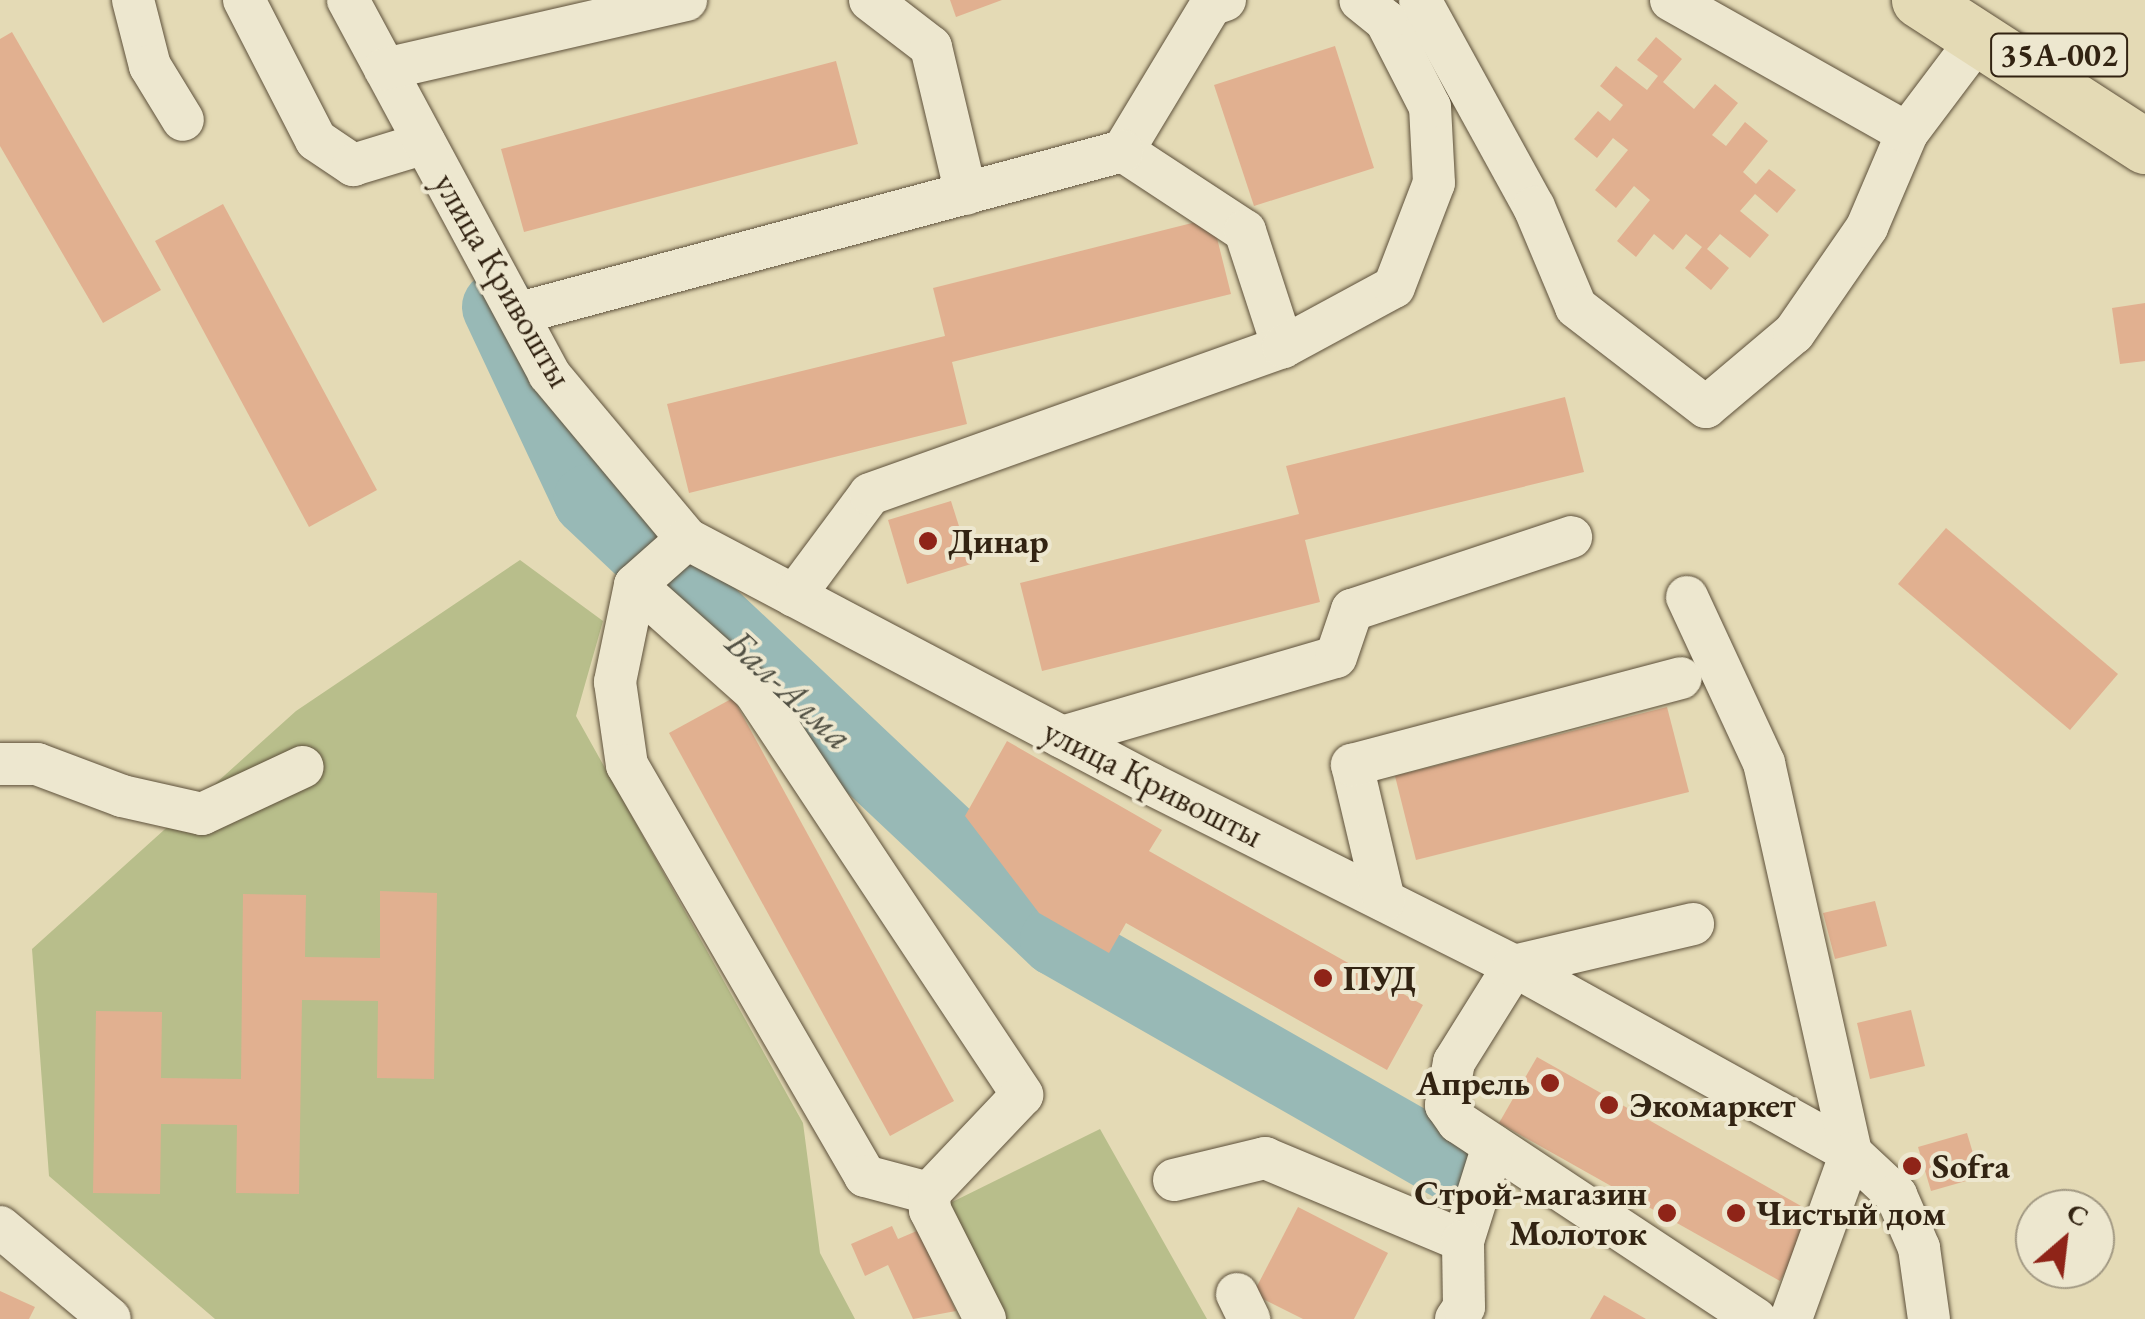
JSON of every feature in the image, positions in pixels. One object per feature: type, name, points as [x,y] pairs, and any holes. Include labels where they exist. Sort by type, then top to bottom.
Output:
[{"type":"highway","points":[[1919,0],[1975,20],[2145,146]]},
{"type":"highway","name":"35А-002","points":[[1975,20],[2145,110]]},
{"type":"street","points":[[134,0],[150,66],[183,120]]},
{"type":"street","points":[[244,0],[316,140],[353,165],[416,148]]},
{"type":"street","name":"улица Кривошты","points":[[348,0],[385,69],[416,148],[520,313],[549,374],[686,540],[1514,966],[1851,1153],[1896,1195],[1918,1248],[1929,1319]]},
{"type":"street","points":[[385,69],[686,0]]},
{"type":"street","points":[[870,0],[931,47],[966,194]]},
{"type":"street","points":[[794,596],[870,494],[1283,347],[1394,287],[1434,183],[1430,107],[1386,21],[1360,0]]},
{"type":"street","points":[[1420,0],[1534,208],[1576,307],[1706,407]]},
{"type":"street","points":[[1671,0],[1907,133]]},
{"type":"street","points":[[520,313],[1123,152],[1214,2]]},
{"type":"street","points":[[1554,326],[1657,402],[1706,407],[1794,332],[1867,228],[1907,133],[1975,20]]},
{"type":"street","points":[[1123,152],[1245,232],[1283,347]]},
{"type":"street","points":[[1062,736],[1336,657],[1352,610],[1571,537]]},
{"type":"street","points":[[686,540],[635,584],[616,682],[626,765],[865,1176],[928,1193]]},
{"type":"street","points":[[635,584],[754,691],[1022,1095],[928,1193]]},
{"type":"street","points":[[1687,597],[1764,764],[1851,1153],[1791,1319]]},
{"type":"street","points":[[1384,900],[1352,765],[1680,678]]},
{"type":"street","points":[[0,764],[37,764],[122,796],[202,814],[303,767]]},
{"type":"street","points":[[1693,924],[1514,966],[1446,1086],[1446,1105],[1458,1122],[1756,1319]]},
{"type":"street","points":[[1456,1319],[1464,1307],[1464,1241],[1493,1146]]},
{"type":"street","points":[[1174,1180],[1266,1158],[1464,1241]]},
{"type":"street","points":[[928,1193],[930,1210],[985,1319]]},
{"type":"street","points":[[0,1228],[110,1319]]},
{"type":"green space","points":[[520,560],[603,621],[576,716],[803,1123],[820,1253],[855,1319],[215,1319],[49,1176],[32,949],[296,711]]},
{"type":"green space","points":[[1100,1129],[1207,1319],[997,1319],[938,1209]]},
{"type":"building","points":[[950,0],[1002,0],[956,17]]},
{"type":"building","points":[[12,32],[161,290],[103,323],[0,146],[0,39]]},
{"type":"building","points":[[1656,37],[1682,59],[1663,82],[1694,109],[1715,84],[1738,103],[1712,135],[1726,146],[1745,122],[1768,141],[1743,172],[1756,184],[1769,169],[1796,190],[1777,213],[1755,194],[1740,211],[1769,235],[1750,258],[1720,234],[1707,249],[1729,268],[1711,290],[1685,268],[1702,247],[1686,234],[1673,250],[1654,234],[1636,257],[1617,241],[1650,200],[1634,186],[1616,208],[1595,190],[1628,150],[1613,138],[1597,158],[1574,139],[1598,111],[1610,121],[1623,105],[1600,86],[1616,66],[1647,90],[1658,76],[1637,60]]},
{"type":"building","points":[[1335,46],[1374,168],[1254,206],[1214,85]]},
{"type":"building","points":[[836,61],[858,144],[524,232],[501,149]]},
{"type":"building","points":[[223,204],[377,490],[309,527],[155,241]]},
{"type":"building","points":[[1212,218],[1231,294],[952,362],[967,424],[689,493],[667,404],[945,336],[933,288]]},
{"type":"building","points":[[2145,303],[2145,361],[2120,364],[2112,308]]},
{"type":"building","points":[[1565,397],[1584,472],[1305,540],[1320,602],[1042,671],[1020,583],[1299,514],[1286,466]]},
{"type":"building","points":[[951,501],[971,564],[907,584],[888,520]]},
{"type":"building","points":[[1946,528],[2118,674],[2070,730],[1898,584]]},
{"type":"building","points":[[733,698],[954,1101],[890,1136],[669,733]]},
{"type":"building","points":[[1667,707],[1689,792],[1416,860],[1395,776]]},
{"type":"building","points":[[1007,741],[1162,830],[1149,851],[1423,1005],[1387,1070],[1126,923],[1109,953],[1039,913],[965,816]]},
{"type":"building","points":[[380,891],[437,893],[434,1079],[377,1078],[378,1001],[302,1000],[299,1194],[236,1193],[237,1125],[161,1124],[160,1194],[93,1193],[96,1011],[162,1012],[161,1078],[241,1079],[243,894],[306,895],[305,957],[380,958]]},
{"type":"building","points":[[1875,901],[1887,946],[1835,959],[1823,913]]},
{"type":"building","points":[[1911,1010],[1925,1066],[1870,1079],[1857,1023]]},
{"type":"building","points":[[1537,1057],[1817,1215],[1780,1281],[1499,1123]]},
{"type":"building","points":[[1967,1133],[1980,1177],[1931,1191],[1918,1147]]},
{"type":"building","points":[[1298,1207],[1388,1253],[1354,1319],[1303,1319],[1253,1294]]},
{"type":"building","points":[[892,1226],[898,1239],[919,1230],[956,1311],[913,1319],[888,1265],[865,1276],[851,1244]]},
{"type":"building","points":[[0,1291],[35,1307],[29,1319],[0,1319]]},
{"type":"building","points":[[1604,1295],[1646,1319],[1590,1319]]},
{"type":"waterway","name":"Бал-Алма","points":[[498,307],[589,500],[1056,940],[1462,1172]]},
{"type":"place","name":"Динар","points":[[928,541]]},
{"type":"place","name":"ПУД","points":[[1323,978]]},
{"type":"place","name":"Апрель","points":[[1550,1083]]},
{"type":"place","name":"Экомаркет","points":[[1609,1105]]},
{"type":"place","name":"Sofra","points":[[1912,1166]]},
{"type":"place","name":"Строй-магазин Молоток","points":[[1667,1213]]},
{"type":"place","name":"Чистый дом","points":[[1736,1213]]}]
